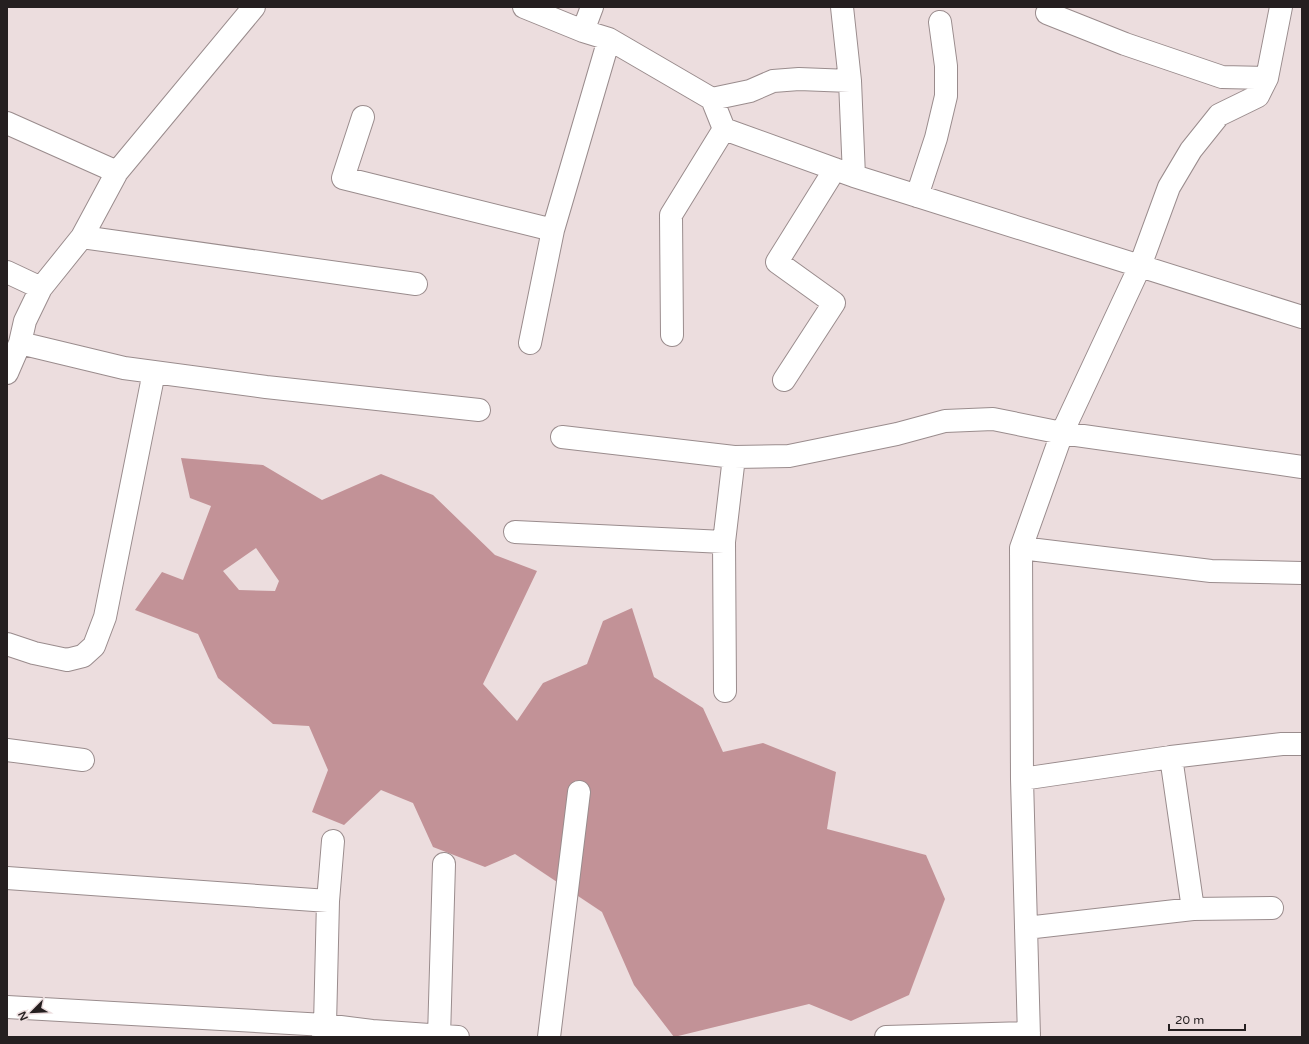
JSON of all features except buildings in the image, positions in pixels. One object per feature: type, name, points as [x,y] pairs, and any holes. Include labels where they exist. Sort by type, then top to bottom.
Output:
[{"type":"street","points":[[7,373],[14,342],[41,288],[82,237],[117,172],[254,7]]},
{"type":"street","points":[[524,7],[583,32],[609,40],[712,99],[724,129],[844,172],[917,196],[1302,317]]},
{"type":"street","points":[[583,32],[592,7]]},
{"type":"street","points":[[784,380],[834,303],[777,262],[844,172],[850,81],[842,7]]},
{"type":"street","points":[[886,1037],[1029,1035],[1022,779],[1021,548],[1062,433],[1140,266],[1169,187],[1191,150],[1219,115],[1258,96],[1267,78],[1280,7]]},
{"type":"street","points":[[1047,13],[1125,44],[1222,77],[1267,78]]},
{"type":"street","points":[[917,196],[936,138],[946,96],[946,66],[940,22]]},
{"type":"street","points":[[530,343],[553,230],[609,40]]},
{"type":"street","points":[[712,99],[750,92],[772,81],[850,81]]},
{"type":"street","points":[[363,117],[343,178],[553,230]]},
{"type":"street","points":[[7,123],[117,172]]},
{"type":"street","points":[[672,336],[671,215],[724,129]]},
{"type":"street","points":[[82,237],[416,284]]},
{"type":"street","points":[[7,272],[41,288]]},
{"type":"street","points":[[14,342],[124,368],[266,387],[478,410]]},
{"type":"street","points":[[7,644],[34,653],[67,660],[83,656],[94,646],[105,617],[154,372]]},
{"type":"street","points":[[562,437],[734,457],[790,456],[897,434],[945,421],[993,419],[1062,433],[1302,467]]},
{"type":"street","points":[[725,691],[724,542],[734,457]]},
{"type":"street","points":[[515,532],[724,542]]},
{"type":"street","points":[[1021,548],[1212,571],[1302,573]]},
{"type":"street","points":[[1022,779],[1171,757],[1282,744],[1302,744]]},
{"type":"street","points":[[7,750],[83,760]]},
{"type":"street","points":[[1171,757],[1193,909]]},
{"type":"street","points":[[549,1037],[579,792]]},
{"type":"street","points":[[324,1031],[328,901],[333,841]]},
{"type":"street","points":[[7,1007],[324,1031],[372,1030],[446,1036],[444,864]]},
{"type":"street","points":[[7,878],[328,901]]},
{"type":"street","points":[[1026,928],[1193,909],[1272,908]]},
{"type":"shaded area","points":[[181,458],[263,465],[322,500],[381,474],[433,495],[495,555],[537,571],[483,684],[517,721],[543,683],[587,664],[603,621],[632,608],[654,677],[703,708],[723,752],[763,743],[836,772],[827,829],[926,855],[945,899],[909,995],[851,1021],[809,1004],[674,1037],[634,985],[602,912],[515,854],[485,867],[433,847],[413,803],[381,790],[344,825],[312,812],[328,770],[309,726],[273,724],[218,678],[198,634],[135,610],[162,572],[183,580],[211,506],[190,498]],"holes":[[[256,548],[279,581],[275,591],[239,590],[223,571]]]}]
